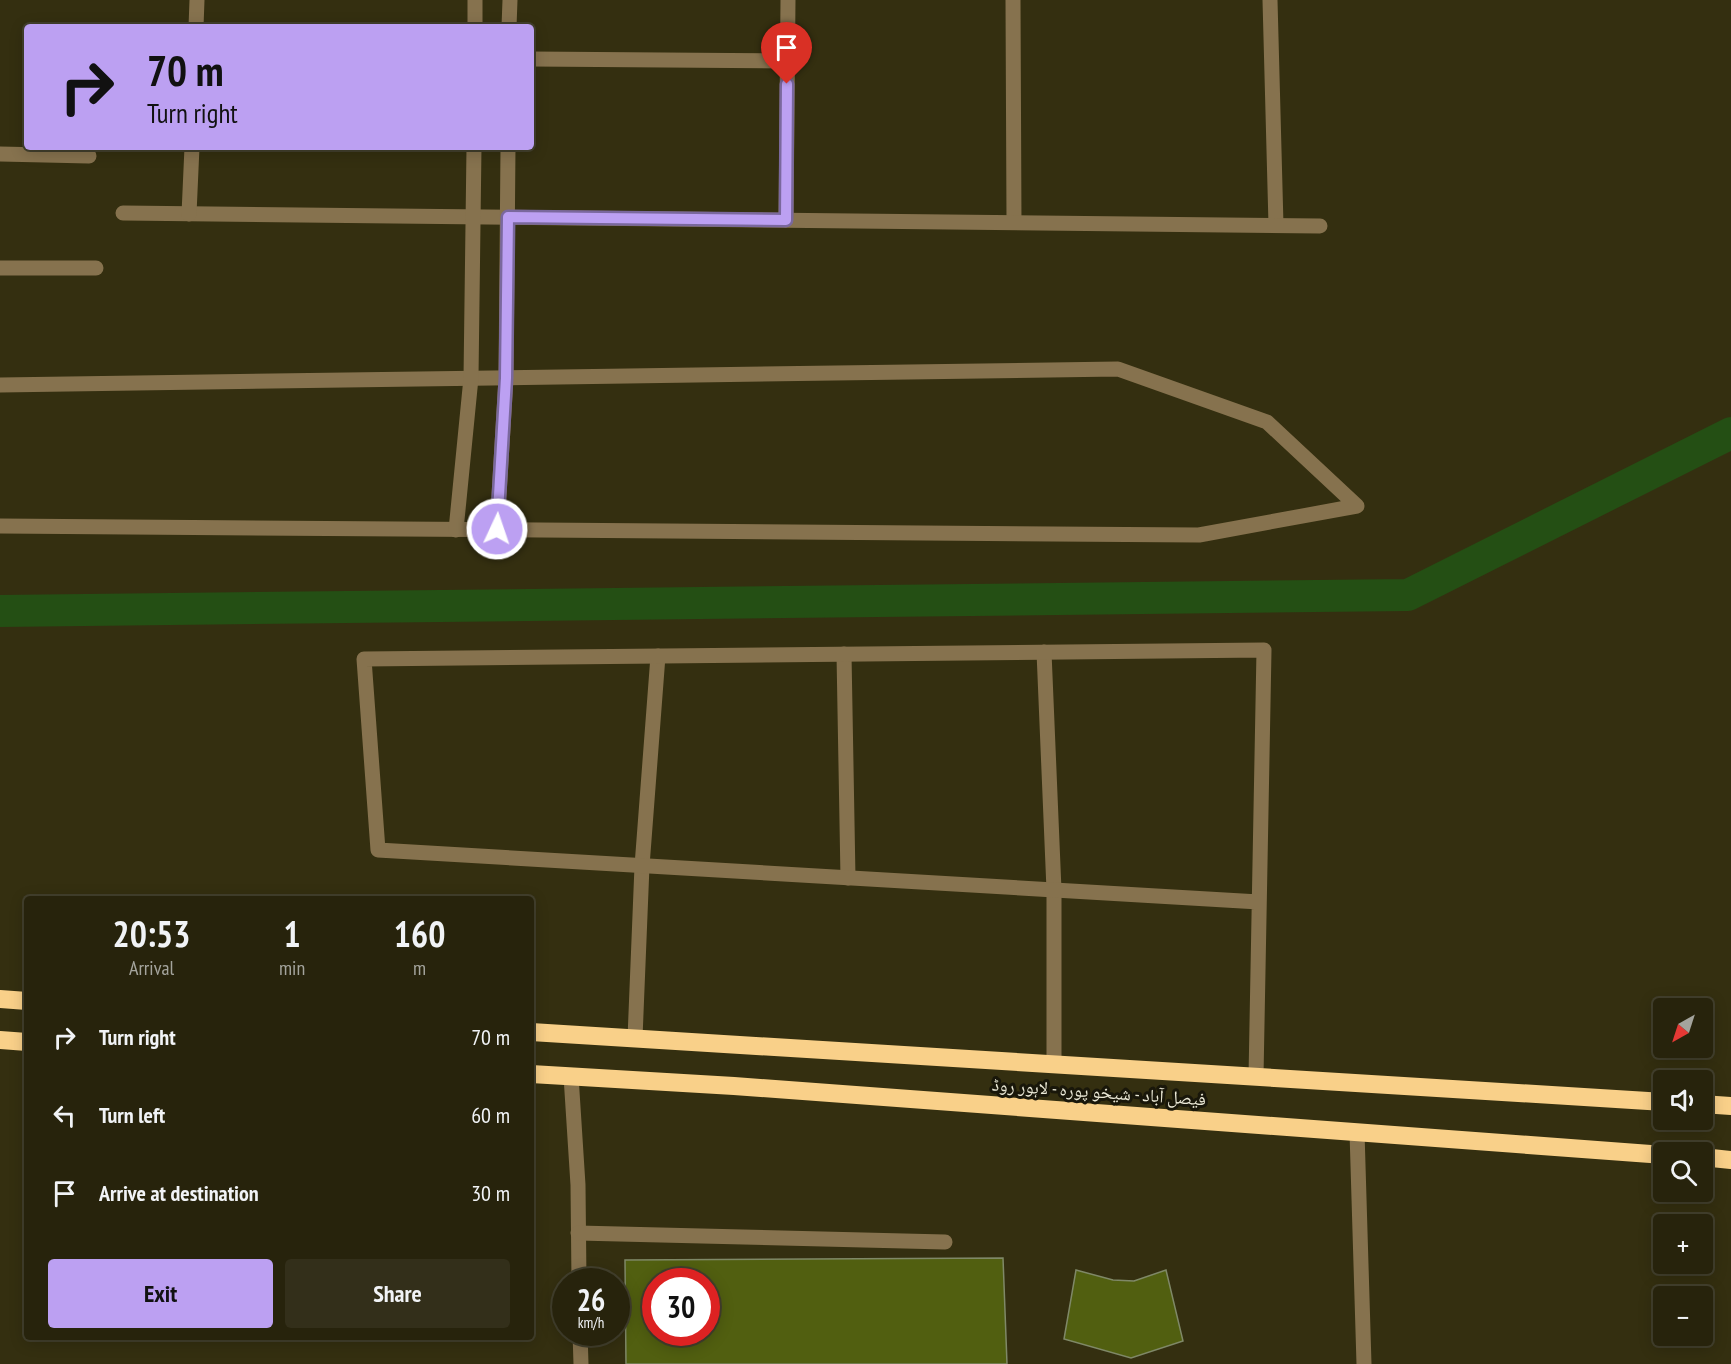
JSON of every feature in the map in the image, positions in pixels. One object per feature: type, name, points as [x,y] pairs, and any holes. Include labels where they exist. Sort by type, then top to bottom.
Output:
[{"type":"highway","points":[[0,999],[24,1001]]},
{"type":"highway","name":"فیصل آباد - شیخو پورہ - لاہور روڈ","points":[[534,1032],[1653,1100]]},
{"type":"highway","points":[[0,1040],[24,1042]]},
{"type":"highway","name":"فیصل آباد - شیخو پورہ - لاہور روڈ","points":[[534,1074],[1653,1154]]},
{"type":"highway","points":[[1713,1105],[1731,1106]]},
{"type":"highway","points":[[1713,1158],[1731,1160]]},
{"type":"street","points":[[196,24],[197,0]]},
{"type":"street","points":[[475,0],[475,24]]},
{"type":"street","points":[[509,24],[510,0]]},
{"type":"street","points":[[786,220],[788,0]]},
{"type":"street","points":[[1013,0],[1014,222]]},
{"type":"street","points":[[1270,0],[1276,225]]},
{"type":"street","points":[[534,59],[787,61]]},
{"type":"street","points":[[189,214],[192,150]]},
{"type":"street","points":[[456,530],[471,378],[474,150]]},
{"type":"street","points":[[497,529],[506,378],[508,150]]},
{"type":"street","points":[[0,154],[89,156]]},
{"type":"street","points":[[123,213],[1320,226]]},
{"type":"street","points":[[0,268],[96,268]]},
{"type":"street","points":[[0,385],[1118,369],[1267,422],[1357,506],[1199,536],[0,526]]},
{"type":"street","points":[[1256,1077],[1264,650],[364,659],[378,850],[1259,902]]},
{"type":"street","points":[[1044,652],[1054,890],[1054,1064]]},
{"type":"street","points":[[844,654],[848,878]]},
{"type":"street","points":[[635,1038],[642,866],[658,656]]},
{"type":"street","points":[[571,1076],[578,1185],[579,1268]]},
{"type":"street","points":[[1357,1132],[1364,1364]]},
{"type":"street","points":[[578,1233],[945,1242]]},
{"type":"street","points":[[580,1346],[581,1364]]},
{"type":"building","points":[[1003,1258],[1007,1364],[626,1364],[626,1346],[630,1346],[630,1268],[625,1268],[625,1260]]},
{"type":"building","points":[[1076,1270],[1113,1280],[1134,1281],[1166,1270],[1183,1341],[1131,1358],[1064,1339]]},
{"type":"waterway","points":[[0,611],[1408,595],[1731,433]]},
{"type":"route","points":[[497,529],[506,378],[508,217],[786,220],[787,84]]}]
